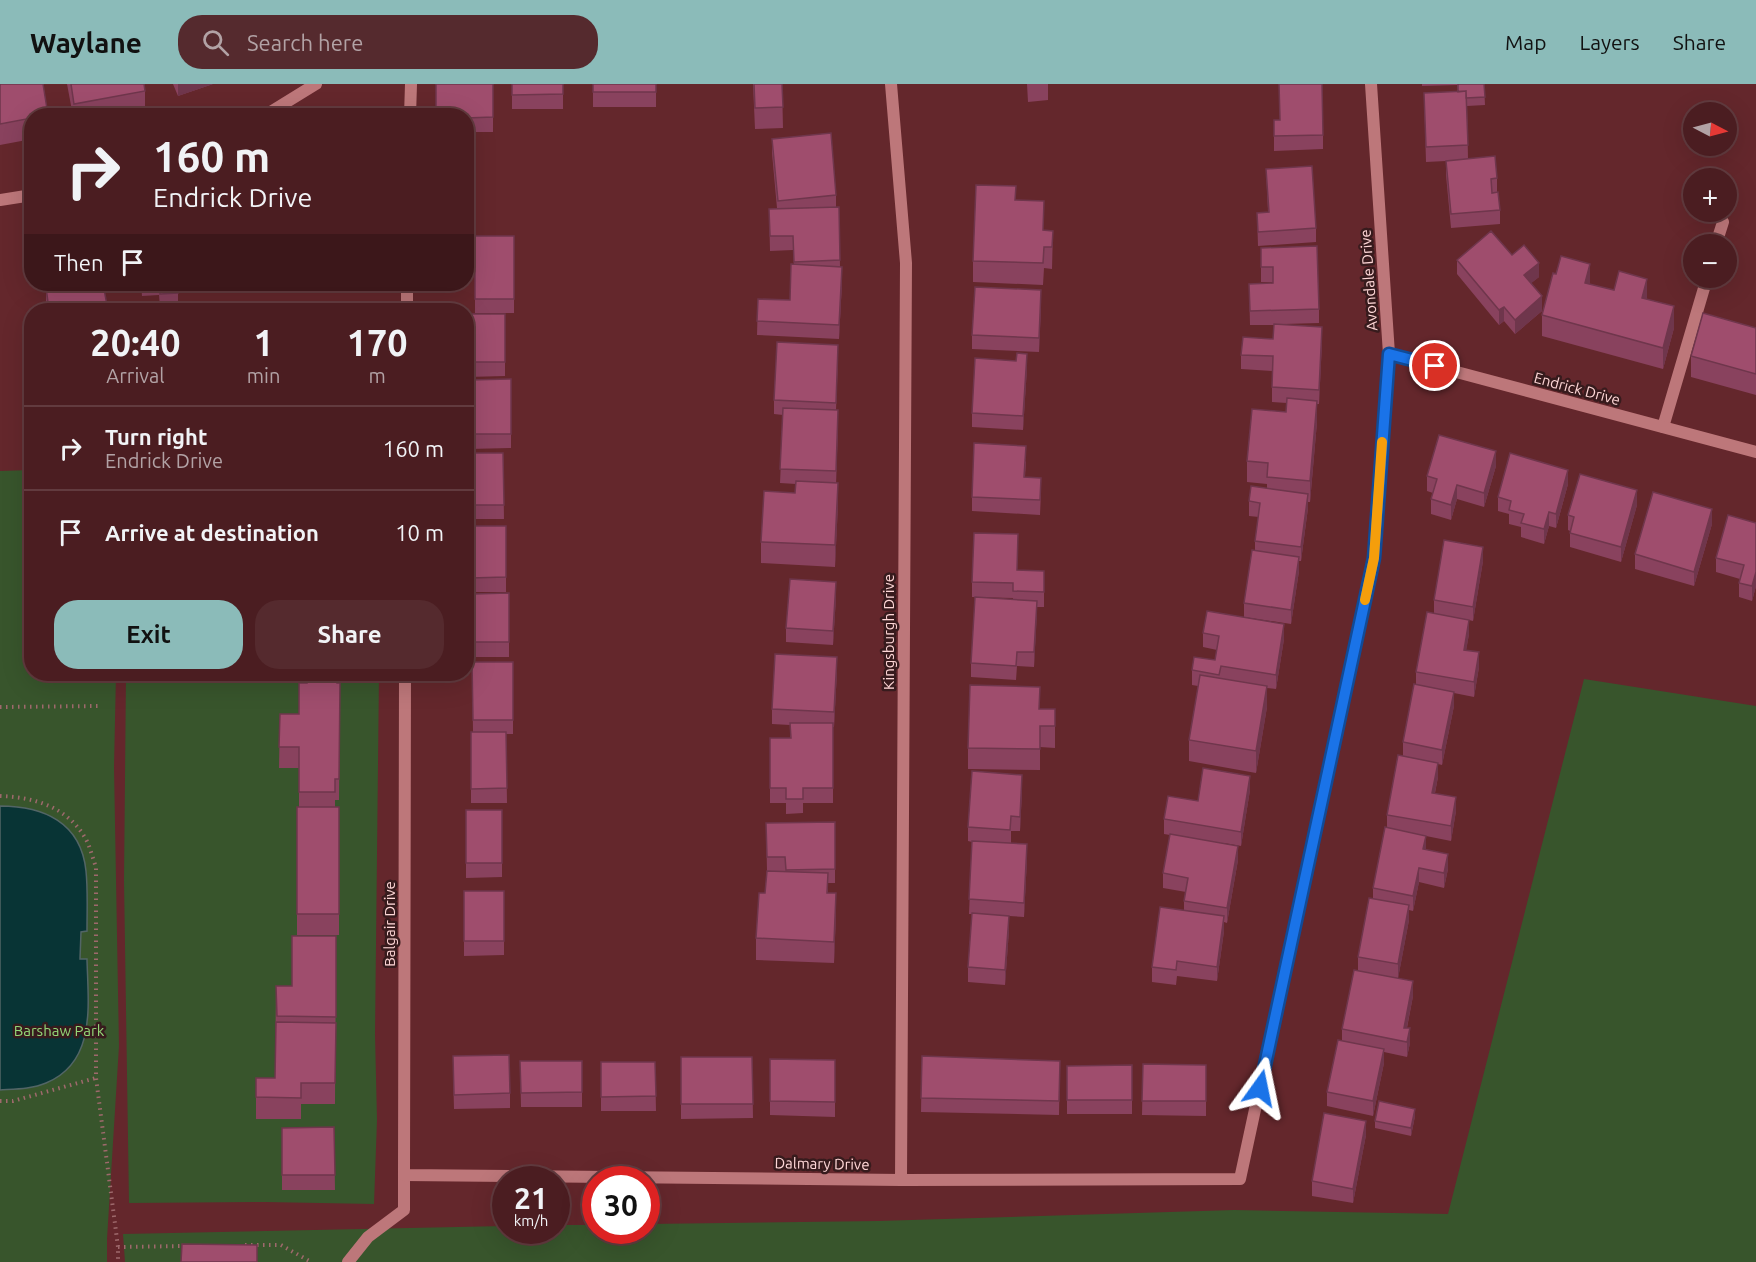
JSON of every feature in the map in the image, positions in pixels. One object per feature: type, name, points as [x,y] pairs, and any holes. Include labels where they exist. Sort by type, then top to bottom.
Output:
[{"type":"street","points":[[277,108],[316,84]]},
{"type":"street","points":[[410,108],[411,84]]},
{"type":"street","name":"Kingsburgh Drive","points":[[891,84],[906,263],[901,1180]]},
{"type":"street","name":"Avondale Drive","points":[[1240,1179],[1374,558],[1389,354],[1371,84]]},
{"type":"street","points":[[0,200],[24,196]]},
{"type":"street","points":[[1719,234],[1723,222]]},
{"type":"street","points":[[1663,427],[1704,288]]},
{"type":"street","name":"Endrick Drive","points":[[1389,354],[1756,452]]},
{"type":"street","name":"Balgair Drive","points":[[348,1262],[368,1237],[404,1210],[405,681]]},
{"type":"street","name":"Dalmary Drive","points":[[404,1174],[901,1180],[1240,1179]]},
{"type":"path","points":[[0,707],[100,706]]},
{"type":"path","points":[[0,796],[28,799],[52,806],[73,820],[86,838],[96,867],[96,1078],[118,1262]]},
{"type":"path","points":[[0,1101],[13,1101],[96,1078]]},
{"type":"path","points":[[235,1245],[281,1245],[311,1262]]},
{"type":"path","points":[[118,1247],[188,1246]]},
{"type":"green space","name":"Barshaw Park","points":[[24,470],[24,681],[116,681],[114,767],[119,1046],[107,1262],[0,1262],[0,471]]},
{"type":"green space","points":[[1584,679],[1756,706],[1756,1262],[125,1262],[123,1234],[492,1226],[492,1244],[570,1244],[570,1225],[582,1225],[582,1244],[660,1244],[660,1224],[878,1221],[1234,1210],[1448,1214]]},
{"type":"green space","points":[[126,681],[379,681],[375,1035],[377,1120],[374,1204],[129,1203],[124,881]]},
{"type":"water","points":[[0,806],[31,809],[57,820],[68,829],[83,854],[87,878],[87,931],[81,932],[80,959],[87,959],[88,1012],[82,1046],[74,1061],[62,1073],[41,1085],[0,1090]]},
{"type":"building","points":[[0,84],[43,84],[47,108],[24,108],[24,120],[0,124]]},
{"type":"building","points":[[71,84],[144,84],[145,91],[74,104]]},
{"type":"building","points":[[436,84],[493,84],[493,117],[474,118],[474,108],[436,108]]},
{"type":"building","points":[[512,84],[563,84],[563,94],[512,95]]},
{"type":"building","points":[[593,84],[656,84],[656,92],[593,92]]},
{"type":"building","points":[[754,84],[782,84],[783,107],[755,108]]},
{"type":"building","points":[[1279,84],[1322,84],[1323,135],[1274,136],[1274,120],[1280,120]]},
{"type":"building","points":[[1458,84],[1484,84],[1485,97],[1466,98],[1466,91],[1458,92]]},
{"type":"building","points":[[1466,91],[1468,145],[1426,147],[1424,93]]},
{"type":"building","points":[[831,133],[836,195],[778,201],[772,139]]},
{"type":"building","points":[[1495,156],[1497,178],[1491,179],[1492,193],[1498,192],[1500,210],[1451,214],[1446,161]]},
{"type":"building","points":[[1312,166],[1316,228],[1258,232],[1257,213],[1269,212],[1266,169]]},
{"type":"building","points":[[976,185],[1016,186],[1015,200],[1044,201],[1043,230],[1053,231],[1052,247],[1044,247],[1043,263],[973,261]]},
{"type":"building","points":[[839,207],[840,260],[794,262],[793,236],[770,236],[769,209]]},
{"type":"building","points":[[1491,231],[1512,255],[1524,245],[1539,263],[1524,275],[1542,296],[1515,320],[1504,307],[1499,310],[1457,260]]},
{"type":"building","points":[[475,236],[514,236],[514,299],[475,299]]},
{"type":"building","points":[[1317,246],[1319,309],[1250,311],[1249,284],[1273,283],[1273,267],[1261,267],[1261,248]]},
{"type":"building","points":[[1561,256],[1590,264],[1585,283],[1614,290],[1619,271],[1647,279],[1642,298],[1674,306],[1663,348],[1542,315],[1553,273],[1556,274]]},
{"type":"building","points":[[791,264],[842,267],[839,325],[757,321],[758,299],[790,300]]},
{"type":"building","points":[[975,287],[1041,290],[1039,338],[972,335]]},
{"type":"building","points":[[47,291],[104,291],[107,303],[48,303]]},
{"type":"building","points":[[160,291],[178,291],[178,293],[160,294]]},
{"type":"building","points":[[1703,313],[1756,328],[1756,374],[1691,356]]},
{"type":"building","points":[[474,314],[505,314],[505,362],[474,362]]},
{"type":"building","points":[[1274,324],[1322,327],[1319,390],[1272,387],[1273,356],[1241,355],[1243,337],[1273,339]]},
{"type":"building","points":[[777,342],[838,345],[836,403],[774,400]]},
{"type":"building","points":[[1017,353],[1027,354],[1023,416],[972,413],[975,358],[1016,361]]},
{"type":"building","points":[[511,379],[511,434],[474,434],[474,380]]},
{"type":"building","points":[[1287,398],[1317,401],[1310,481],[1267,477],[1268,463],[1247,461],[1252,409],[1286,412]]},
{"type":"building","points":[[783,408],[838,410],[836,471],[780,469]]},
{"type":"building","points":[[1439,435],[1496,451],[1484,493],[1457,485],[1451,505],[1431,499],[1437,479],[1427,476]]},
{"type":"building","points":[[974,443],[1026,446],[1024,477],[1041,478],[1040,500],[972,497]]},
{"type":"building","points":[[474,453],[503,453],[504,505],[474,505]]},
{"type":"building","points":[[1510,453],[1568,470],[1556,514],[1549,512],[1544,529],[1521,523],[1524,514],[1509,510],[1511,501],[1498,497]]},
{"type":"building","points":[[1580,474],[1637,490],[1621,547],[1570,533],[1574,517],[1568,515]]},
{"type":"building","points":[[796,481],[838,483],[835,545],[761,542],[764,491],[795,493]]},
{"type":"building","points":[[1251,486],[1308,494],[1301,547],[1255,541],[1260,503],[1249,501]]},
{"type":"building","points":[[1653,492],[1712,509],[1694,572],[1635,554]]},
{"type":"building","points":[[1728,515],[1756,523],[1756,572],[1752,586],[1739,583],[1744,565],[1716,558]]},
{"type":"building","points":[[474,526],[506,526],[506,577],[474,578]]},
{"type":"building","points":[[974,533],[1018,534],[1017,570],[1044,571],[1044,592],[1013,591],[1013,583],[972,582]]},
{"type":"building","points":[[1444,540],[1483,547],[1473,607],[1434,600]]},
{"type":"building","points":[[1252,550],[1299,557],[1291,610],[1244,603]]},
{"type":"building","points":[[790,579],[836,582],[833,631],[786,628]]},
{"type":"building","points":[[509,593],[509,642],[474,642],[474,594]]},
{"type":"building","points":[[975,597],[1037,601],[1034,652],[1017,652],[1016,666],[971,663]]},
{"type":"building","points":[[1207,611],[1284,624],[1276,675],[1221,666],[1219,675],[1192,670],[1194,657],[1215,660],[1219,636],[1203,633]]},
{"type":"building","points":[[1427,612],[1469,620],[1464,650],[1479,652],[1474,682],[1416,672]]},
{"type":"building","points":[[775,654],[837,657],[834,712],[772,709]]},
{"type":"building","points":[[474,662],[513,662],[513,720],[473,720]]},
{"type":"building","points":[[1200,675],[1267,686],[1256,751],[1189,740]]},
{"type":"building","points":[[307,681],[337,681],[340,683],[339,779],[335,779],[335,792],[299,792],[299,747],[279,747],[280,714],[299,714],[299,683],[307,683]]},
{"type":"building","points":[[1414,684],[1454,692],[1442,750],[1403,742]]},
{"type":"building","points":[[970,685],[1040,687],[1039,709],[1055,709],[1055,726],[1040,726],[1040,749],[968,748]]},
{"type":"building","points":[[790,723],[833,723],[833,788],[803,788],[803,799],[786,799],[786,788],[770,788],[770,738],[791,738]]},
{"type":"building","points":[[471,732],[506,732],[507,788],[471,789]]},
{"type":"building","points":[[1398,755],[1438,763],[1432,793],[1456,797],[1451,826],[1387,815]]},
{"type":"building","points":[[1203,768],[1250,776],[1241,832],[1164,819],[1168,796],[1198,801]]},
{"type":"building","points":[[972,771],[1022,775],[1020,817],[1011,816],[1010,830],[968,827]]},
{"type":"building","points":[[297,807],[339,807],[339,914],[297,914]]},
{"type":"building","points":[[466,810],[502,810],[502,863],[466,863]]},
{"type":"building","points":[[835,822],[835,869],[786,870],[785,857],[767,857],[766,823]]},
{"type":"building","points":[[1385,827],[1426,836],[1423,849],[1448,854],[1444,873],[1419,868],[1413,896],[1373,888]]},
{"type":"building","points":[[1170,834],[1238,846],[1227,908],[1184,901],[1188,878],[1163,873]]},
{"type":"building","points":[[972,841],[1027,844],[1024,903],[969,899]]},
{"type":"building","points":[[767,871],[828,873],[827,893],[836,893],[834,942],[756,938],[759,893],[765,893]]},
{"type":"building","points":[[464,891],[504,891],[504,941],[464,941]]},
{"type":"building","points":[[1369,898],[1409,905],[1398,964],[1358,957]]},
{"type":"building","points":[[1160,907],[1224,916],[1217,967],[1177,961],[1176,970],[1152,967]]},
{"type":"building","points":[[972,913],[1009,916],[1005,970],[968,967]]},
{"type":"building","points":[[292,936],[336,936],[336,1017],[277,1016],[276,986],[292,986]]},
{"type":"building","points":[[1354,970],[1413,981],[1404,1028],[1410,1028],[1407,1042],[1342,1029]]},
{"type":"building","points":[[276,1022],[336,1023],[335,1083],[301,1083],[301,1098],[256,1097],[256,1078],[275,1078]]},
{"type":"building","points":[[1338,1040],[1384,1049],[1373,1101],[1327,1092]]},
{"type":"building","points":[[509,1055],[510,1093],[454,1095],[453,1056]]},
{"type":"building","points":[[922,1056],[1060,1061],[1059,1101],[921,1098]]},
{"type":"building","points":[[681,1057],[752,1057],[753,1104],[681,1104]]},
{"type":"building","points":[[770,1059],[835,1060],[835,1102],[770,1101]]},
{"type":"building","points":[[520,1061],[582,1061],[582,1092],[521,1093]]},
{"type":"building","points":[[601,1062],[655,1062],[656,1096],[601,1097]]},
{"type":"building","points":[[1143,1064],[1206,1065],[1206,1101],[1142,1101]]},
{"type":"building","points":[[1132,1065],[1132,1100],[1067,1100],[1067,1066]]},
{"type":"building","points":[[1379,1101],[1415,1109],[1411,1128],[1375,1121]]},
{"type":"building","points":[[1324,1113],[1366,1121],[1353,1189],[1312,1181]]},
{"type":"building","points":[[334,1127],[335,1175],[282,1175],[282,1128]]},
{"type":"building","points":[[182,1244],[257,1245],[257,1262],[181,1262]]},
{"type":"slow traffic","points":[[1365,600],[1374,558],[1382,442]]},
{"type":"route","points":[[1260,1088],[1374,558],[1389,354],[1435,366]]}]
